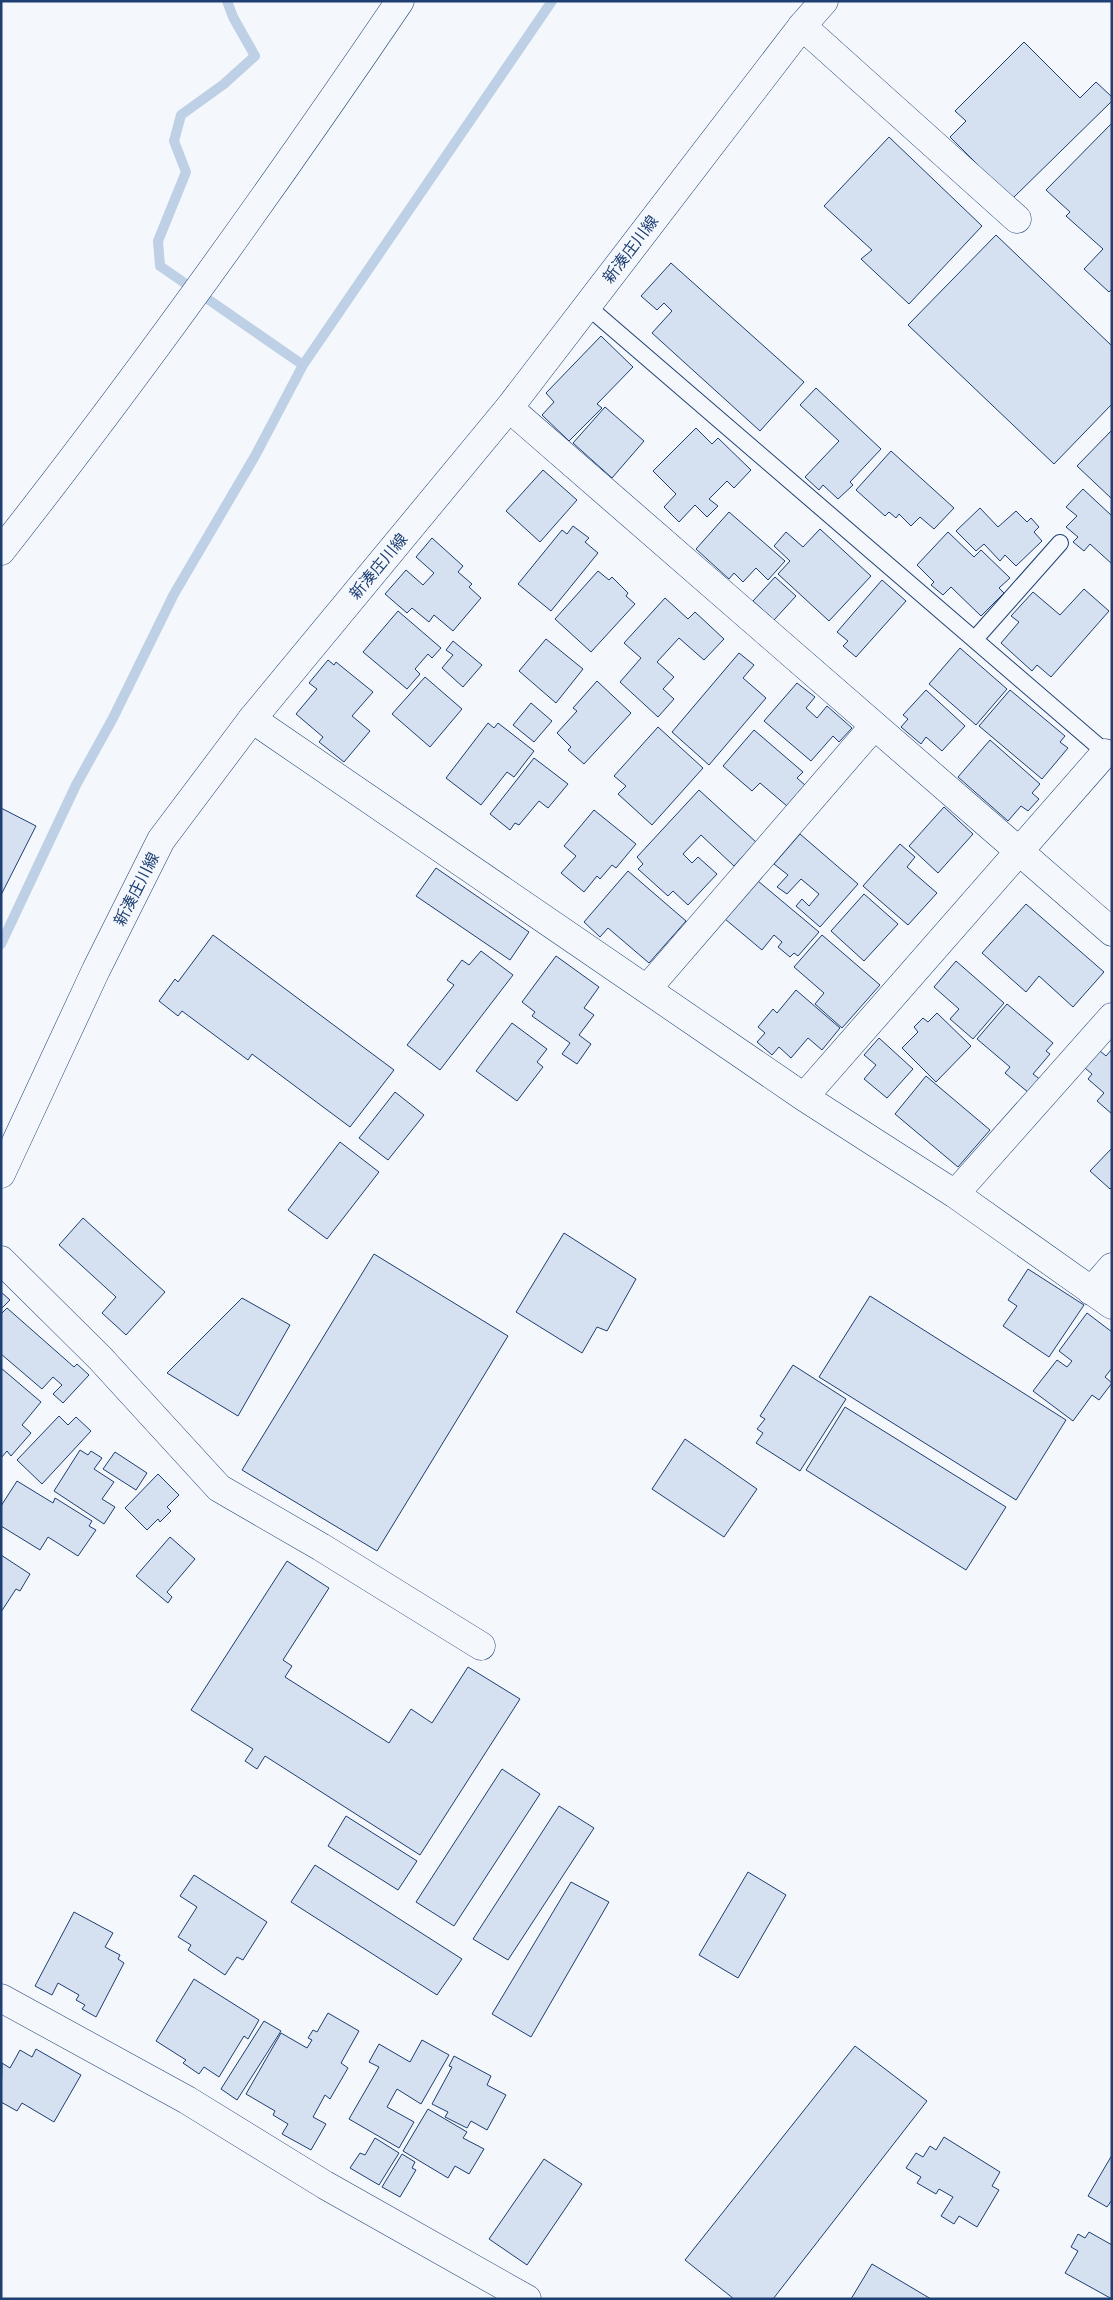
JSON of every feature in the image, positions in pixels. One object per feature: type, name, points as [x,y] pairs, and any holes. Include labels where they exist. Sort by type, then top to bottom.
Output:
[{"type":"street","points":[[1,551],[70,463],[292,158],[400,1]]},
{"type":"street","name":"新湊庄川線","points":[[1,1174],[96,970],[161,840],[252,719],[509,408],[802,26],[824,1]]},
{"type":"street","points":[[802,26],[1017,219]]},
{"type":"street","points":[[509,408],[1112,932]]},
{"type":"street","points":[[252,719],[804,1097],[955,1194],[1101,1298],[1112,1268]]},
{"type":"street","points":[[647,989],[874,726]]},
{"type":"street","points":[[804,1097],[1018,852],[1108,755]]},
{"type":"street","points":[[955,1194],[1112,1017]]},
{"type":"street","points":[[1,1260],[100,1358],[218,1488],[321,1547],[481,1646]]},
{"type":"street","points":[[1,1998],[187,2100],[325,2185],[527,2299]]},
{"type":"lane","points":[[587,306],[1108,755]]},
{"type":"lane","points":[[975,639],[1060,544]]},
{"type":"building","points":[[1024,42],[1080,98],[1096,82],[1112,97],[1112,101],[1012,199],[950,137],[966,121],[955,111]]},
{"type":"building","points":[[1112,123],[1112,289],[1109,292],[1084,269],[1103,249],[1066,216],[1070,212],[1046,190]]},
{"type":"building","points":[[889,137],[982,226],[909,304],[861,259],[872,250],[824,206]]},
{"type":"building","points":[[996,235],[1112,346],[1112,404],[1054,464],[908,325]]},
{"type":"building","points":[[671,263],[804,382],[760,431],[652,333],[672,311],[664,303],[657,310],[641,296]]},
{"type":"building","points":[[601,336],[633,367],[597,404],[602,408],[569,441],[542,415],[554,402],[546,393]]},
{"type":"building","points":[[816,388],[881,449],[850,482],[853,485],[838,499],[823,485],[819,490],[805,477],[839,441],[800,405]]},
{"type":"building","points":[[605,407],[644,441],[612,478],[573,443]]},
{"type":"building","points":[[696,428],[712,444],[718,438],[751,470],[734,488],[727,481],[709,499],[718,506],[707,517],[695,505],[679,522],[664,507],[676,494],[653,471]]},
{"type":"building","points":[[1112,430],[1112,499],[1077,466]]},
{"type":"building","points":[[891,451],[954,508],[934,529],[920,517],[911,526],[899,514],[896,518],[889,512],[885,516],[856,490]]},
{"type":"building","points":[[543,470],[577,500],[540,542],[506,511]]},
{"type":"building","points":[[1083,489],[1112,516],[1112,564],[1090,544],[1084,551],[1073,542],[1078,537],[1066,527],[1077,516],[1066,507]]},
{"type":"building","points":[[980,508],[998,527],[1016,511],[1027,522],[1031,518],[1039,527],[1034,532],[1042,541],[1016,566],[1005,555],[1000,561],[984,544],[976,551],[956,531]]},
{"type":"building","points":[[729,512],[785,561],[768,580],[756,568],[743,582],[734,573],[729,579],[696,549]]},
{"type":"building","points":[[573,526],[589,538],[585,542],[598,553],[551,611],[518,584],[562,530],[567,534]]},
{"type":"building","points":[[820,529],[871,576],[829,621],[778,574],[790,561],[774,546],[786,532],[803,547]]},
{"type":"building","points":[[948,532],[974,557],[981,550],[1010,578],[999,588],[1004,593],[981,616],[951,587],[943,595],[931,585],[934,582],[917,565]]},
{"type":"building","points":[[432,538],[463,566],[458,572],[472,584],[469,587],[481,598],[453,631],[434,615],[429,622],[412,608],[407,613],[385,594],[406,570],[423,585],[434,573],[416,557]]},
{"type":"building","points":[[598,571],[609,580],[612,577],[628,593],[626,596],[635,604],[591,652],[555,619]]},
{"type":"building","points":[[775,577],[796,596],[774,620],[753,601]]},
{"type":"building","points":[[882,580],[906,601],[856,657],[843,646],[848,641],[837,632]]},
{"type":"building","points":[[1084,589],[1109,611],[1051,677],[1037,665],[1032,671],[1001,643],[1019,622],[1011,616],[1033,592],[1060,615]]},
{"type":"building","points":[[665,598],[688,619],[695,612],[724,639],[704,660],[679,638],[657,662],[674,677],[663,689],[674,699],[658,717],[620,682],[641,658],[624,643]]},
{"type":"building","points":[[398,611],[441,648],[432,658],[428,654],[415,669],[420,674],[407,689],[363,652]]},
{"type":"building","points":[[546,639],[583,669],[556,703],[519,671]]},
{"type":"building","points":[[453,641],[482,665],[463,687],[442,668],[453,655],[446,650]]},
{"type":"building","points":[[960,648],[1007,689],[976,725],[929,684]]},
{"type":"building","points":[[739,653],[754,665],[743,678],[766,698],[709,765],[672,732]]},
{"type":"building","points":[[328,660],[334,665],[336,662],[373,692],[352,716],[370,731],[344,762],[319,742],[323,737],[296,714],[317,689],[309,683]]},
{"type":"building","points":[[425,677],[462,709],[430,747],[392,714]]},
{"type":"building","points":[[597,681],[631,713],[584,764],[568,750],[571,747],[557,733],[577,711],[573,708]]},
{"type":"building","points":[[797,683],[815,697],[806,708],[817,718],[827,706],[852,728],[839,742],[833,736],[811,761],[764,721]]},
{"type":"building","points":[[926,690],[965,726],[942,751],[926,737],[921,744],[901,727],[908,719],[903,715]]},
{"type":"building","points":[[1010,690],[1065,736],[1060,742],[1068,748],[1042,779],[979,726]]},
{"type":"building","points":[[531,703],[552,721],[534,742],[513,725]]},
{"type":"building","points":[[488,723],[494,728],[498,723],[534,751],[514,777],[507,772],[481,805],[446,778]]},
{"type":"building","points":[[658,727],[703,768],[652,825],[618,794],[626,786],[614,776]]},
{"type":"building","points":[[754,730],[803,772],[797,778],[805,785],[787,806],[760,783],[752,791],[723,766]]},
{"type":"building","points":[[990,740],[1040,784],[1032,793],[1039,799],[1028,811],[1021,806],[1008,821],[958,777]]},
{"type":"building","points":[[534,758],[568,784],[548,808],[539,801],[519,825],[515,823],[510,830],[490,814]]},
{"type":"building","points":[[699,790],[756,842],[734,866],[701,835],[683,854],[692,863],[698,857],[717,874],[688,905],[673,891],[668,896],[638,869],[643,864],[637,857]]},
{"type":"building","points":[[944,807],[973,834],[938,873],[909,846]]},
{"type":"building","points":[[1,808],[36,826],[1,895]]},
{"type":"building","points":[[594,810],[636,844],[616,868],[612,865],[600,879],[597,876],[584,892],[561,873],[576,856],[564,846]]},
{"type":"building","points":[[800,834],[858,884],[820,927],[796,906],[802,899],[809,906],[819,894],[801,879],[787,894],[777,887],[788,875],[774,864]]},
{"type":"building","points":[[900,844],[915,857],[907,867],[937,893],[908,925],[863,886]]},
{"type":"building","points":[[436,868],[529,932],[510,960],[416,896]]},
{"type":"building","points":[[628,871],[686,921],[649,963],[608,928],[600,937],[584,922]]},
{"type":"building","points":[[758,881],[819,932],[798,956],[794,953],[790,957],[778,947],[782,942],[774,935],[762,950],[725,919]]},
{"type":"building","points":[[864,894],[898,924],[864,961],[831,931]]},
{"type":"building","points":[[1026,904],[1104,972],[1073,1007],[1039,976],[1026,992],[982,953]]},
{"type":"building","points":[[213,935],[394,1070],[350,1127],[252,1054],[248,1060],[182,1011],[178,1016],[159,1001],[175,979],[178,982]]},
{"type":"building","points":[[822,935],[880,985],[842,1028],[815,1004],[824,993],[794,967]]},
{"type":"building","points":[[481,951],[513,975],[440,1070],[407,1045],[454,985],[447,980],[462,960],[469,965]]},
{"type":"building","points":[[556,956],[599,987],[584,1008],[594,1015],[579,1035],[591,1044],[577,1064],[562,1054],[570,1043],[532,1016],[535,1012],[522,1002]]},
{"type":"building","points":[[956,961],[1004,1003],[973,1039],[950,1019],[959,1009],[934,987]]},
{"type":"building","points":[[796,990],[840,1028],[822,1050],[808,1038],[791,1058],[779,1047],[772,1055],[757,1042],[765,1033],[758,1027],[773,1009],[777,1013]]},
{"type":"building","points":[[1007,1004],[1053,1043],[1046,1051],[1050,1054],[1033,1074],[1041,1080],[1029,1093],[1005,1073],[1010,1067],[977,1039]]},
{"type":"building","points":[[937,1013],[971,1046],[936,1082],[902,1048],[918,1032],[914,1027],[923,1018],[928,1022]]},
{"type":"building","points":[[512,1023],[547,1049],[537,1062],[543,1067],[517,1101],[476,1071]]},
{"type":"building","points":[[879,1038],[913,1069],[887,1098],[864,1079],[876,1065],[864,1055]]},
{"type":"building","points":[[1112,1049],[1112,1114],[1097,1101],[1104,1093],[1088,1079],[1092,1074],[1085,1068],[1100,1051],[1106,1056]]},
{"type":"building","points":[[926,1076],[990,1130],[958,1167],[895,1114]]},
{"type":"building","points":[[395,1092],[424,1115],[388,1160],[359,1138]]},
{"type":"building","points":[[340,1142],[379,1172],[327,1239],[288,1210]]},
{"type":"building","points":[[1112,1148],[1112,1187],[1110,1189],[1090,1171]]},
{"type":"building","points":[[83,1218],[165,1292],[126,1335],[102,1313],[116,1297],[59,1245]]},
{"type":"building","points":[[564,1233],[636,1279],[607,1331],[597,1327],[582,1353],[516,1312]]},
{"type":"building","points":[[374,1254],[508,1336],[377,1551],[242,1470]]},
{"type":"building","points":[[1028,1269],[1084,1305],[1049,1357],[1003,1326],[1017,1306],[1008,1300]]},
{"type":"building","points":[[1,1292],[10,1300],[1,1309]]},
{"type":"building","points":[[870,1296],[1066,1420],[1016,1500],[819,1377]]},
{"type":"building","points":[[242,1298],[290,1325],[238,1416],[167,1373]]},
{"type":"building","points":[[7,1308],[74,1367],[77,1364],[89,1375],[63,1403],[53,1394],[62,1385],[53,1377],[42,1389],[1,1354],[1,1314]]},
{"type":"building","points":[[1087,1313],[1112,1332],[1112,1368],[1105,1377],[1112,1383],[1099,1400],[1092,1395],[1073,1421],[1033,1391],[1057,1360],[1067,1367],[1072,1361],[1059,1351]]},
{"type":"building","points":[[793,1365],[846,1399],[800,1471],[756,1443],[763,1433],[757,1429],[765,1419],[760,1416]]},
{"type":"building","points":[[1,1368],[41,1402],[22,1425],[31,1433],[11,1456],[7,1451],[1,1458]]},
{"type":"building","points":[[845,1407],[1006,1507],[966,1570],[806,1470]]},
{"type":"building","points":[[59,1416],[68,1425],[76,1417],[91,1431],[42,1484],[17,1460]]},
{"type":"building","points":[[685,1439],[757,1489],[724,1537],[652,1489]]},
{"type":"building","points":[[80,1450],[88,1455],[91,1451],[102,1458],[94,1469],[114,1482],[102,1499],[115,1507],[104,1524],[54,1491]]},
{"type":"building","points":[[115,1452],[147,1473],[136,1490],[103,1469]]},
{"type":"building","points":[[158,1474],[179,1495],[167,1507],[171,1511],[160,1522],[158,1519],[147,1530],[125,1508]]},
{"type":"building","points":[[17,1481],[53,1503],[55,1498],[92,1521],[89,1526],[96,1530],[78,1556],[48,1537],[40,1550],[1,1526],[1,1506]]},
{"type":"building","points":[[170,1537],[195,1559],[167,1592],[172,1597],[168,1603],[136,1576]]},
{"type":"building","points":[[1,1555],[30,1574],[20,1591],[16,1589],[1,1612]]},
{"type":"building","points":[[287,1561],[329,1588],[283,1660],[292,1666],[285,1677],[389,1743],[411,1709],[432,1723],[468,1667],[520,1699],[420,1855],[265,1756],[257,1769],[245,1761],[253,1749],[191,1710]]},
{"type":"building","points":[[502,1769],[540,1794],[454,1926],[416,1902]]},
{"type":"building","points":[[559,1806],[594,1828],[508,1960],[473,1939]]},
{"type":"building","points":[[346,1816],[417,1861],[398,1890],[328,1846]]},
{"type":"building","points":[[315,1865],[462,1959],[437,1995],[291,1902]]},
{"type":"building","points":[[748,1872],[786,1895],[738,1978],[699,1955]]},
{"type":"building","points":[[194,1875],[267,1922],[243,1960],[237,1957],[225,1975],[188,1950],[191,1945],[178,1937],[197,1907],[180,1896]]},
{"type":"building","points":[[571,1882],[609,1902],[531,2037],[492,2014]]},
{"type":"building","points":[[74,1912],[113,1933],[105,1947],[120,1955],[118,1959],[124,1963],[96,2017],[82,2009],[85,2005],[76,2000],[79,1995],[58,1983],[52,1995],[35,1986]]},
{"type":"building","points":[[194,1979],[259,2020],[248,2039],[244,2036],[219,2077],[204,2067],[199,2074],[183,2063],[186,2060],[156,2041]]},
{"type":"building","points":[[328,2013],[359,2031],[341,2063],[348,2068],[330,2099],[325,2095],[313,2117],[326,2124],[311,2150],[282,2134],[288,2124],[273,2115],[275,2111],[246,2094],[281,2033],[307,2048],[312,2040],[308,2038],[313,2030],[317,2032]]},
{"type":"building","points":[[264,2021],[281,2031],[237,2100],[221,2089]]},
{"type":"building","points":[[422,2040],[449,2055],[421,2104],[397,2089],[387,2107],[414,2122],[399,2148],[349,2119],[379,2067],[369,2062],[379,2044],[410,2062]]},
{"type":"building","points":[[855,2046],[927,2101],[773,2299],[734,2299],[685,2260]]},
{"type":"building","points":[[36,2049],[81,2075],[54,2122],[22,2103],[17,2111],[1,2102],[2,2063],[10,2068],[20,2050],[32,2057]]},
{"type":"building","points":[[454,2056],[491,2076],[487,2085],[506,2095],[487,2130],[471,2121],[467,2128],[445,2117],[448,2112],[432,2104],[452,2067],[449,2066]]},
{"type":"building","points":[[428,2109],[467,2132],[463,2138],[484,2149],[469,2174],[455,2166],[448,2178],[403,2151]]},
{"type":"building","points":[[944,2137],[1000,2172],[992,2186],[999,2190],[977,2227],[959,2216],[954,2224],[941,2216],[953,2197],[939,2189],[936,2194],[917,2183],[921,2177],[906,2168],[916,2153],[923,2157],[930,2146],[936,2150]]},
{"type":"building","points":[[375,2138],[399,2153],[379,2185],[350,2168],[360,2153],[365,2155]]},
{"type":"building","points":[[402,2154],[415,2162],[412,2168],[416,2170],[400,2197],[382,2187]]},
{"type":"building","points":[[1112,2155],[1112,2200],[1107,2207],[1088,2196]]},
{"type":"building","points":[[544,2159],[582,2184],[527,2265],[489,2239]]},
{"type":"building","points":[[1089,2232],[1112,2245],[1112,2299],[1065,2273],[1078,2251],[1071,2247],[1078,2234],[1085,2238]]},
{"type":"building","points":[[872,2264],[931,2299],[851,2299]]},
{"type":"waterway","points":[[227,1],[233,17],[255,56],[224,84],[181,115],[174,141],[186,172],[158,241],[160,266],[303,365]]},
{"type":"waterway","points":[[1,944],[76,785],[113,718],[174,594],[255,456],[303,365],[552,1]]}]
